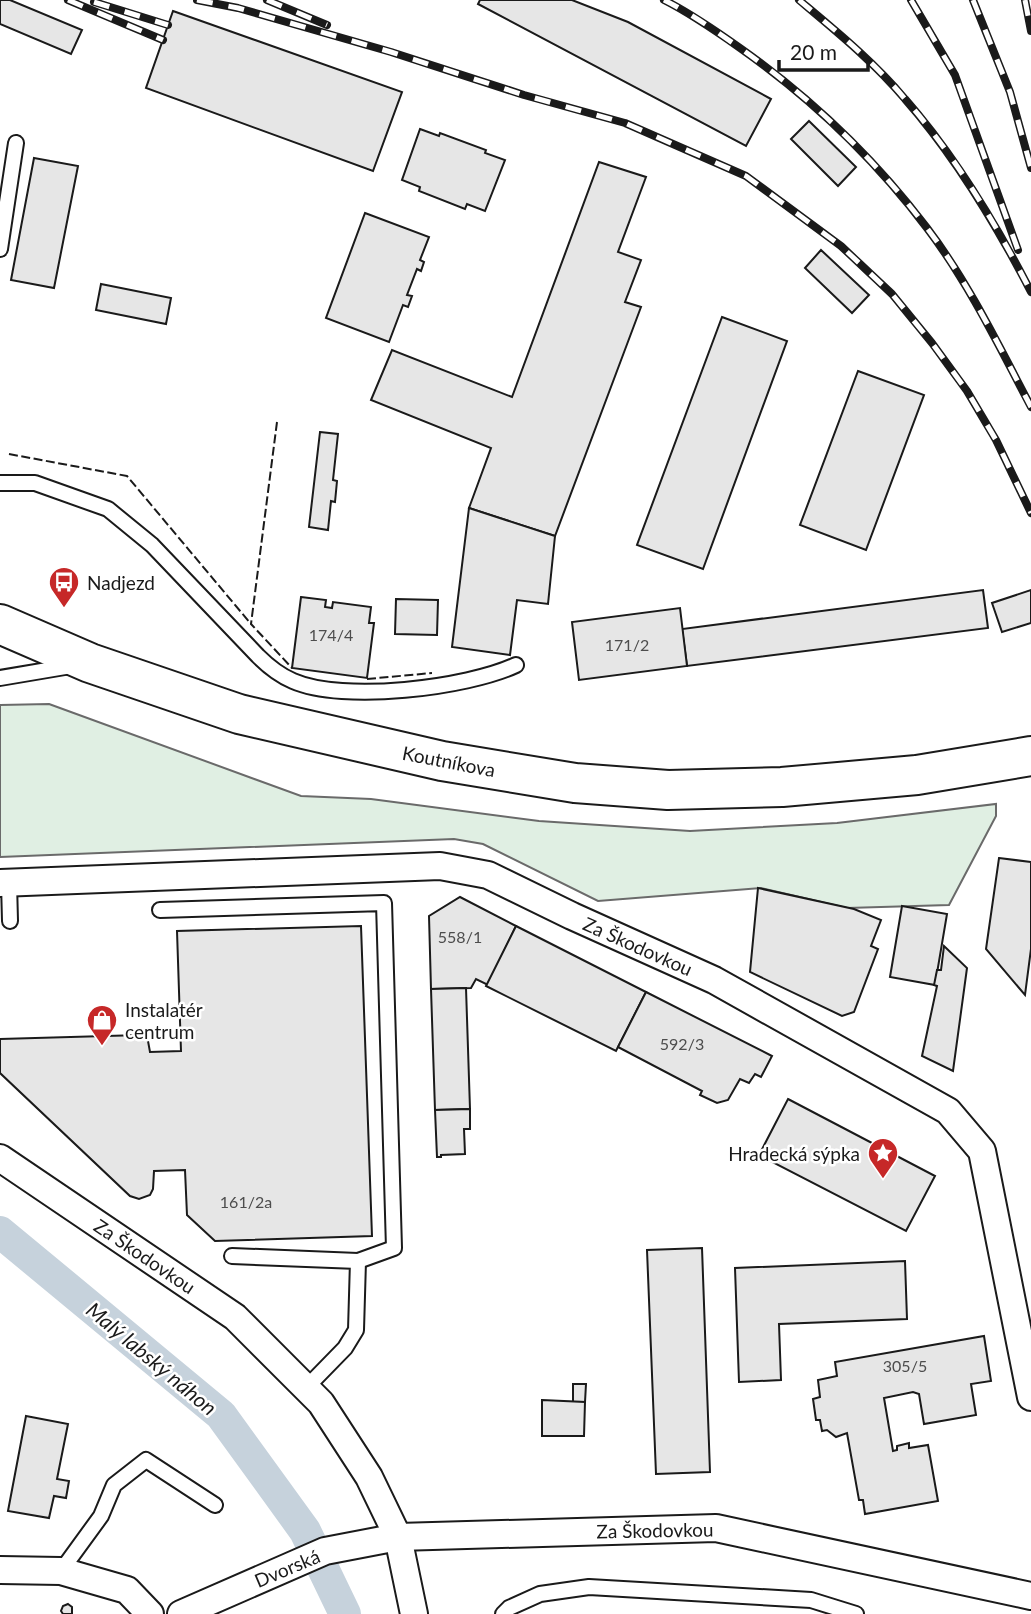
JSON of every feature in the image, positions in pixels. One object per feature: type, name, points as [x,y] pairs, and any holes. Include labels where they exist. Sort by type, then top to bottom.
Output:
[{"type":"main road","name":"Koutníkova","points":[[0,624],[90,663],[215,706],[304,730],[442,761],[575,783],[667,790],[842,783],[917,775],[1031,756]]},
{"type":"street","name":"Za Škodovkou","points":[[5,883],[440,866],[488,875],[714,980],[948,1111],[982,1151],[1031,1397]]},
{"type":"street","name":"Za Škodovkou","points":[[0,1158],[235,1317],[321,1403],[369,1477],[398,1537],[414,1614]]},
{"type":"street","name":"Za Škodovkou","points":[[398,1537],[716,1528],[1031,1597]]},
{"type":"street","name":"Dvorská","points":[[181,1614],[324,1551],[398,1537]]},
{"type":"street","points":[[0,1570],[61,1571],[127,1590],[150,1614]]},
{"type":"lane","points":[[0,249],[16,143]]},
{"type":"lane","points":[[0,483],[35,483],[108,509],[152,545],[257,656],[273,670],[294,682],[321,688],[370,692],[453,684],[499,673],[516,665]]},
{"type":"lane","points":[[0,678],[90,663]]},
{"type":"lane","points":[[5,883],[10,921]]},
{"type":"lane","points":[[160,911],[384,903],[394,1248],[358,1261],[232,1256]]},
{"type":"lane","points":[[306,1388],[345,1348],[356,1330],[358,1261]]},
{"type":"lane","points":[[61,1571],[101,1517],[114,1485],[146,1460],[215,1505]]},
{"type":"lane","points":[[503,1614],[509,1608],[540,1594],[589,1587],[811,1600],[856,1614]]},
{"type":"green space","points":[[49,704],[301,796],[371,799],[539,821],[690,831],[837,823],[996,804],[996,816],[949,905],[847,908],[761,888],[598,901],[483,844],[454,839],[0,857],[0,705]]},
{"type":"building","points":[[0,0],[10,0],[82,30],[71,54],[0,24]]},
{"type":"building","points":[[480,0],[572,0],[628,22],[771,99],[746,146],[478,4]]},
{"type":"building","points":[[173,11],[402,92],[373,171],[146,88]]},
{"type":"building","points":[[809,121],[856,167],[838,186],[791,139]]},
{"type":"building","points":[[420,129],[439,136],[440,133],[505,160],[485,211],[467,204],[465,209],[419,191],[420,187],[402,180]]},
{"type":"building","points":[[34,158],[78,166],[54,288],[11,280]]},
{"type":"building","points":[[599,162],[646,177],[618,252],[641,260],[625,302],[641,307],[555,536],[469,508],[491,448],[371,400],[392,350],[512,397]]},
{"type":"building","points":[[365,213],[429,237],[420,260],[424,262],[421,271],[417,269],[407,295],[412,296],[408,307],[403,305],[389,342],[326,318]]},
{"type":"building","points":[[821,250],[869,295],[852,313],[805,268]]},
{"type":"building","points":[[101,284],[171,298],[166,324],[96,310]]},
{"type":"building","points":[[722,317],[787,341],[703,569],[637,545]]},
{"type":"building","points":[[858,371],[924,395],[866,550],[800,525]]},
{"type":"building","points":[[320,432],[338,434],[333,480],[337,481],[335,502],[331,501],[328,530],[309,527]]},
{"type":"building","points":[[469,508],[555,536],[548,604],[517,600],[510,655],[452,647]]},
{"type":"building","points":[[983,590],[988,628],[687,666],[682,629]]},
{"type":"building","points":[[1031,590],[1031,623],[1002,632],[992,603]]},
{"type":"building","points":[[301,597],[326,600],[325,607],[332,608],[333,602],[371,607],[369,623],[374,623],[367,678],[292,668]]},
{"type":"building","points":[[396,599],[438,600],[437,635],[395,634]]},
{"type":"building","points":[[680,608],[687,666],[579,680],[572,622]]},
{"type":"building","points":[[999,858],[1031,862],[1031,949],[1025,995],[986,949]]},
{"type":"building","points":[[758,888],[854,909],[881,920],[871,946],[878,949],[854,1012],[842,1016],[750,972]]},
{"type":"building","points":[[460,897],[516,926],[488,985],[476,979],[471,988],[431,989],[429,916]]},
{"type":"building","points":[[902,906],[947,914],[935,985],[890,977]]},
{"type":"building","points":[[361,926],[372,1236],[215,1241],[187,1215],[185,1170],[154,1171],[150,1195],[139,1199],[130,1196],[0,1073],[0,1039],[141,1035],[148,1041],[150,1052],[181,1051],[177,931]]},
{"type":"building","points":[[516,926],[646,992],[616,1051],[486,986]]},
{"type":"building","points":[[944,946],[967,968],[953,1071],[922,1056],[937,986],[934,985],[937,970],[941,970]]},
{"type":"building","points":[[466,988],[470,1109],[435,1110],[431,989]]},
{"type":"building","points":[[646,992],[772,1056],[761,1077],[755,1074],[749,1083],[740,1079],[728,1100],[717,1103],[700,1095],[702,1091],[618,1047]]},
{"type":"building","points":[[788,1099],[935,1176],[906,1231],[759,1155]]},
{"type":"building","points":[[470,1109],[470,1129],[464,1129],[465,1154],[437,1157],[435,1110]]},
{"type":"building","points":[[702,1248],[710,1472],[656,1474],[647,1250]]},
{"type":"building","points":[[905,1261],[907,1319],[779,1324],[781,1380],[739,1382],[735,1268]]},
{"type":"building","points":[[984,1336],[991,1381],[971,1384],[976,1415],[924,1424],[919,1394],[913,1392],[884,1398],[893,1451],[897,1450],[897,1446],[909,1443],[909,1448],[928,1445],[938,1501],[865,1514],[863,1500],[859,1500],[847,1433],[836,1437],[827,1430],[822,1431],[820,1420],[816,1420],[813,1399],[820,1397],[818,1380],[837,1376],[835,1362]]},
{"type":"building","points":[[573,1384],[586,1384],[585,1402],[573,1402]]},
{"type":"building","points":[[542,1400],[585,1402],[584,1436],[542,1436]]},
{"type":"building","points":[[26,1416],[68,1424],[57,1479],[69,1481],[66,1498],[54,1496],[49,1518],[8,1511]]},
{"type":"building","points":[[68,1604],[72,1607],[72,1614],[63,1614],[63,1606]]},
{"type":"waterway","name":"Malý labský náhon","points":[[0,1232],[221,1415],[305,1531],[345,1614]]},
{"type":"railway","points":[[68,0],[163,40]]},
{"type":"railway","points":[[197,0],[238,8],[625,123],[746,176],[841,246],[892,294],[967,391],[996,440],[1031,513]]},
{"type":"railway","points":[[267,0],[327,25]]},
{"type":"railway","points":[[664,0],[722,35],[792,87],[885,177],[927,228],[956,270],[1031,407]]},
{"type":"railway","points":[[799,0],[868,60],[924,121],[974,192],[1031,292]]},
{"type":"railway","points":[[911,0],[955,75],[1018,250]]},
{"type":"railway","points":[[973,0],[1010,92],[1031,168]]},
{"type":"railway","points":[[1025,0],[1031,31]]},
{"type":"railway","points":[[94,2],[168,25]]},
{"type":"fence","points":[[277,422],[251,624],[292,668]]},
{"type":"fence","points":[[9,454],[127,476],[251,624]]},
{"type":"fence","points":[[367,679],[432,673]]},
{"type":"place","name":"Nadjezd","points":[[64,609]]},
{"type":"place","name":"Instalatér centrum","points":[[102,1047]]},
{"type":"place","name":"Hradecká sýpka","points":[[883,1180]]}]
